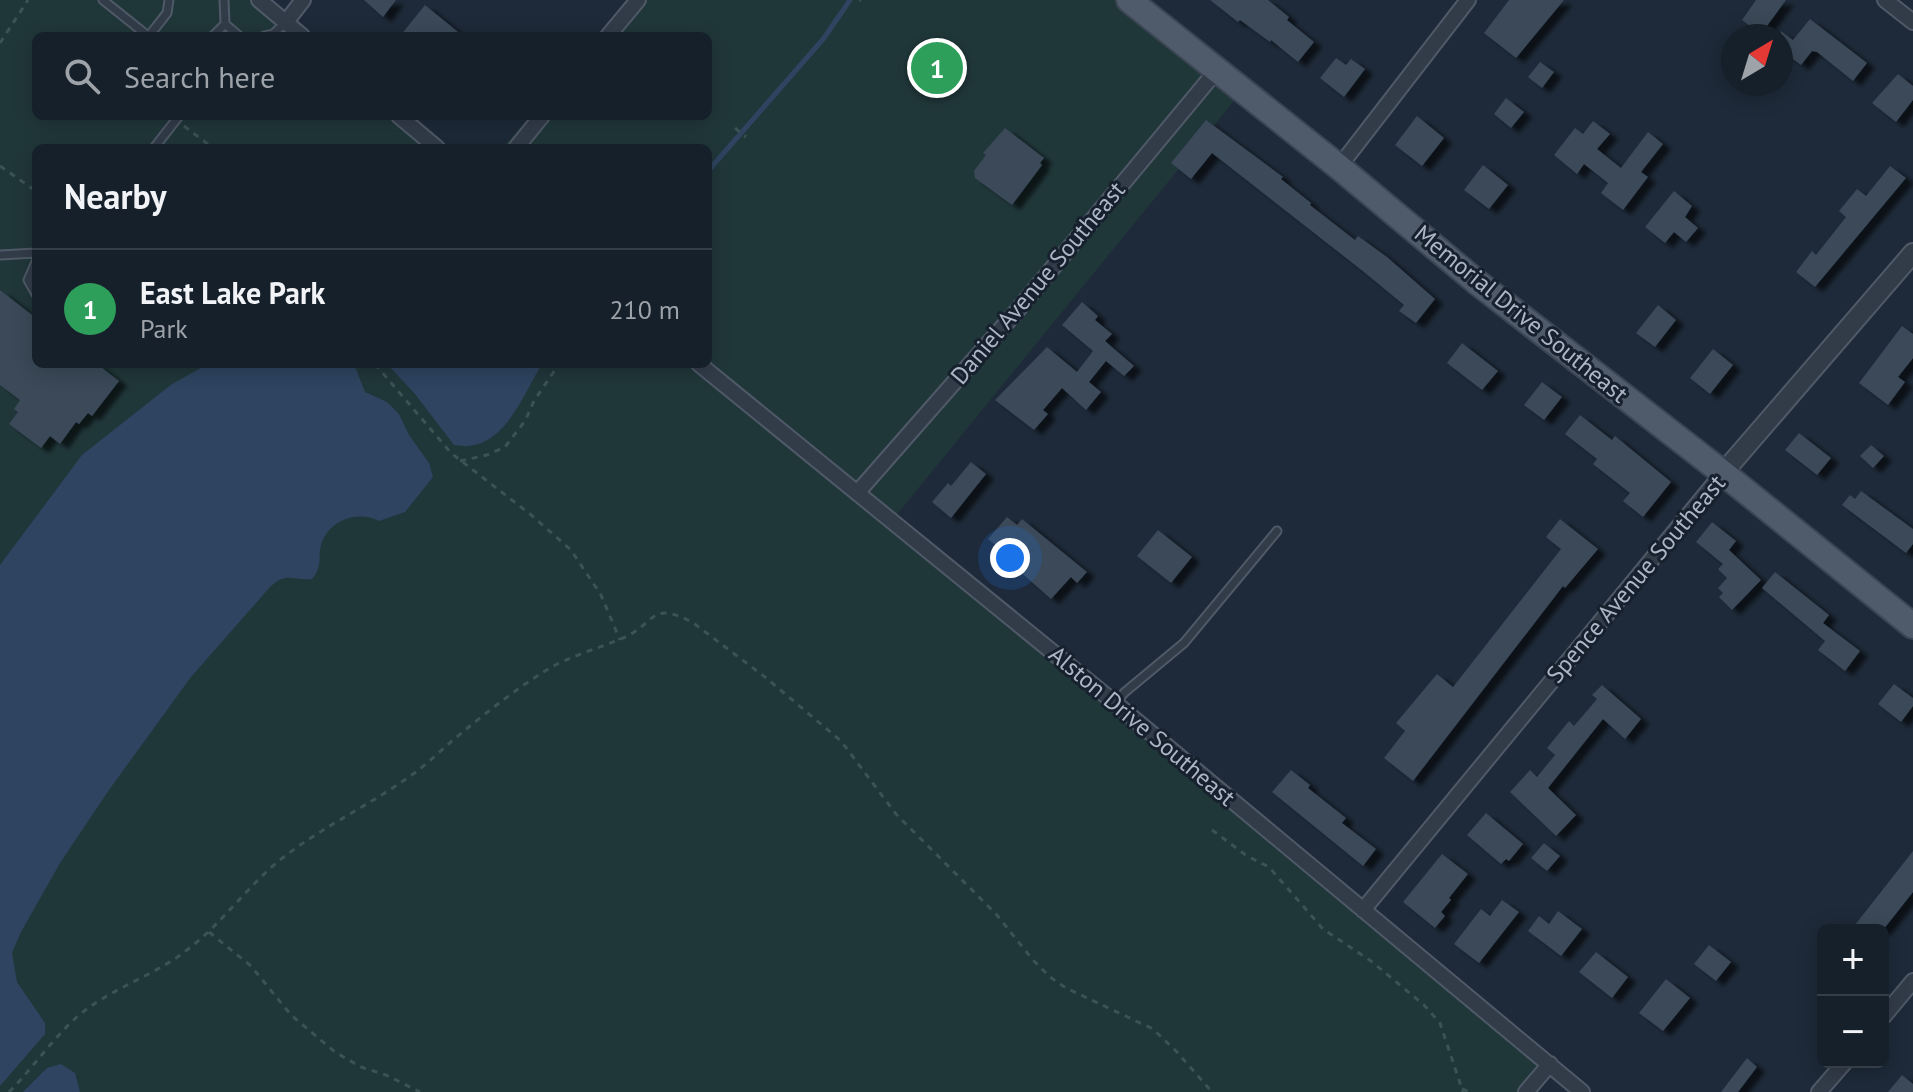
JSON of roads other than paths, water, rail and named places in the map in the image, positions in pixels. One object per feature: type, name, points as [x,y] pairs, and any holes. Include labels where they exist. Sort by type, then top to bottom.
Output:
[{"type":"main road","name":"Memorial Drive Southeast","points":[[1129,0],[1339,167],[1478,283],[1723,473],[1913,626]]},
{"type":"street","points":[[259,0],[297,32]]},
{"type":"street","points":[[286,22],[303,0]]},
{"type":"street","points":[[611,32],[638,0]]},
{"type":"street","points":[[1339,167],[1468,0]]},
{"type":"street","points":[[1885,0],[1913,22]]},
{"type":"street","name":"Daniel Avenue Southeast","points":[[857,493],[1016,312],[1217,70]]},
{"type":"street","points":[[404,120],[432,144]]},
{"type":"street","points":[[519,144],[539,120]]},
{"type":"street","name":"Spence Avenue Southeast","points":[[1363,910],[1723,473],[1913,253]]},
{"type":"street","name":"Alston Drive Southeast","points":[[704,368],[1115,703],[1582,1092]]},
{"type":"street","points":[[1889,1010],[1913,981]]},
{"type":"street","points":[[1526,1092],[1550,1064]]},
{"type":"street","points":[[1819,1092],[1840,1068]]},
{"type":"lane","points":[[103,0],[143,32]]},
{"type":"lane","points":[[151,32],[167,13],[169,0]]},
{"type":"lane","points":[[224,0],[225,24],[234,32]]},
{"type":"lane","points":[[275,32],[286,22]]},
{"type":"lane","points":[[217,32],[225,24]]},
{"type":"lane","points":[[158,144],[180,120]]},
{"type":"lane","points":[[0,255],[32,253]]},
{"type":"lane","points":[[32,271],[28,280],[32,289]]},
{"type":"lane","points":[[1115,703],[1184,643],[1277,531]]},
{"type":"water","points":[[201,368],[356,368],[365,392],[387,402],[399,414],[409,435],[429,463],[433,477],[405,512],[379,521],[361,517],[342,520],[334,525],[323,540],[318,568],[312,579],[285,578],[270,587],[191,677],[109,790],[60,863],[12,953],[17,982],[45,1023],[45,1034],[0,1086],[0,565],[82,455],[172,384]]},
{"type":"water","points":[[391,368],[540,368],[508,421],[485,441],[471,445],[454,445]]},
{"type":"water","points":[[61,1064],[75,1073],[80,1092],[23,1092],[47,1068]]},
{"type":"waterway","points":[[712,166],[824,38],[850,0]]},
{"type":"place","name":"East Lake Park","points":[[937,68]]}]
